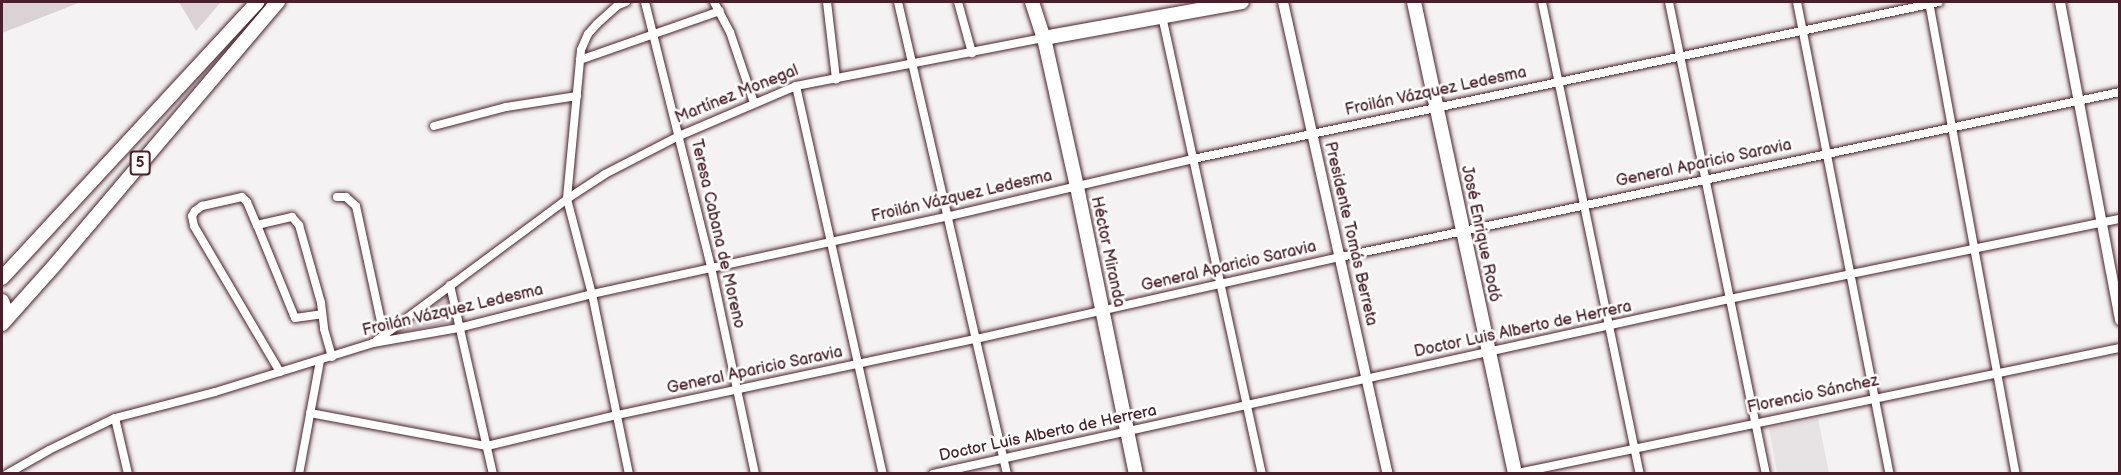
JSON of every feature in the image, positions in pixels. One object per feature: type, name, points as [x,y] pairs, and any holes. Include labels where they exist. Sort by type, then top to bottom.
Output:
[{"type":"highway","name":"5","points":[[2,278],[258,2]]},
{"type":"highway","name":"5","points":[[3,322],[53,267],[278,2]]},
{"type":"highway","points":[[1032,2],[1047,37]]},
{"type":"highway","points":[[1042,2],[1047,37]]},
{"type":"highway","name":"Martínez Monegal","points":[[1047,37],[1242,2]]},
{"type":"highway","name":"José Enrique Rodó","points":[[1414,2],[1514,473]]},
{"type":"highway","name":"Héctor Miranda","points":[[1047,37],[1136,474]]},
{"type":"highway","points":[[2,301],[6,311],[3,322]]},
{"type":"street","points":[[627,2],[618,5],[588,34],[580,60],[567,199],[592,294],[629,474]]},
{"type":"street","name":"Teresa Cabana de Moreno","points":[[645,2],[711,267],[755,474]]},
{"type":"street","points":[[714,2],[730,32],[754,103]]},
{"type":"street","points":[[827,2],[836,79]]},
{"type":"street","points":[[898,2],[950,216],[1007,474]]},
{"type":"street","points":[[958,2],[972,53]]},
{"type":"street","name":"Presidente Tomás Berreta","points":[[1283,2],[1388,474]]},
{"type":"street","points":[[1542,2],[1640,474]]},
{"type":"street","points":[[1669,2],[1766,474]]},
{"type":"street","points":[[1797,2],[1890,474]]},
{"type":"street","points":[[1933,2],[1952,126],[2016,474]]},
{"type":"street","name":"Froilán Vázquez Ledesma","points":[[7,474],[49,450],[115,418],[332,357],[373,343],[459,328],[592,294],[950,216],[1192,159],[1933,2]]},
{"type":"street","points":[[2060,2],[2120,320]]},
{"type":"street","points":[[580,60],[720,11]]},
{"type":"street","points":[[1162,16],[1262,474]]},
{"type":"street","name":"Martínez Monegal","points":[[373,343],[567,199],[642,153],[679,136],[796,86],[1047,37]]},
{"type":"street","points":[[796,86],[883,474]]},
{"type":"street","name":"General Aparicio Saravia","points":[[310,413],[487,446],[617,414],[976,339],[1341,257],[2120,92]]},
{"type":"street","points":[[434,126],[506,107],[577,96]]},
{"type":"street","points":[[280,372],[194,226],[192,216],[202,206],[237,197],[247,202],[296,318],[322,314]]},
{"type":"street","points":[[337,197],[346,197],[356,206],[384,335]]},
{"type":"street","points":[[257,225],[292,217],[296,219],[332,357]]},
{"type":"street","name":"Doctor Luis Alberto de Herrera","points":[[933,474],[1729,299],[2120,219]]},
{"type":"street","points":[[450,285],[493,474]]},
{"type":"street","name":"Florencio Sánchez","points":[[1514,473],[2120,348]]},
{"type":"street","points":[[299,474],[320,360]]},
{"type":"street","points":[[115,418],[128,474]]},
{"type":"shaded area","points":[[2,2],[81,2],[2,33]]},
{"type":"shaded area","points":[[179,2],[221,2],[196,31]]},
{"type":"shaded area","points":[[448,294],[455,322],[395,334]]},
{"type":"shaded area","points":[[1818,419],[1829,473],[1777,473],[1769,428]]}]
